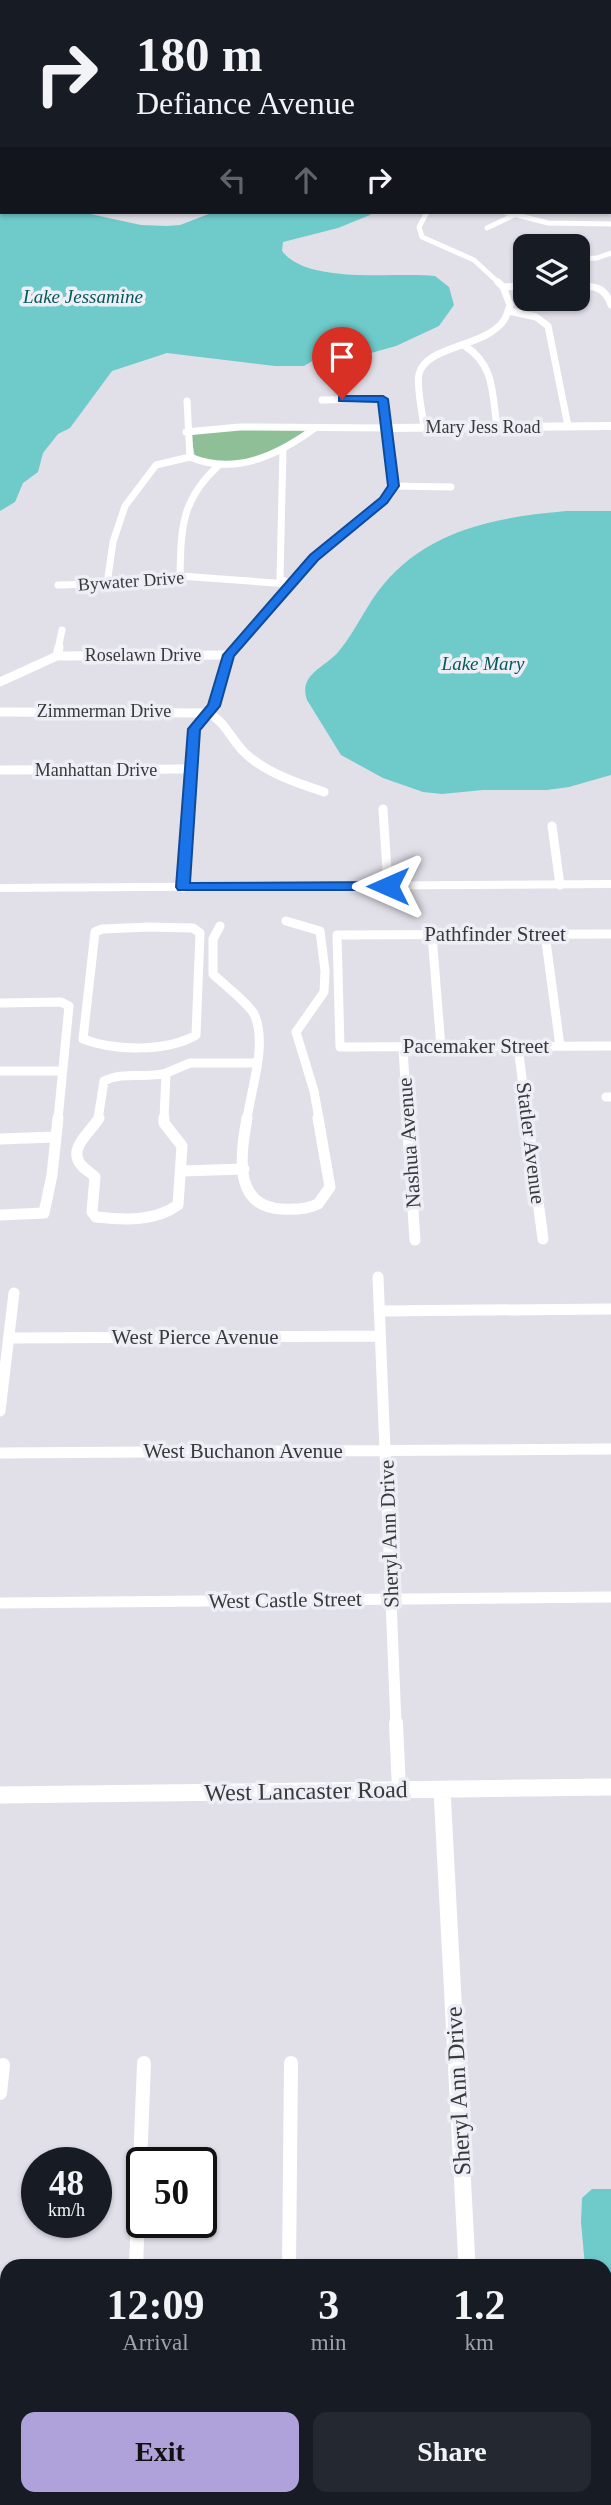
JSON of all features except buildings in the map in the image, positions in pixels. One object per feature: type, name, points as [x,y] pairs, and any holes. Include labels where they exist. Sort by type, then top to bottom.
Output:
[{"type":"main road","points":[[0,888],[611,884]]},
{"type":"street","points":[[424,428],[419,374],[421,367],[433,358],[492,333],[509,312],[509,299],[503,287],[474,260],[422,237],[419,227],[426,214]]},
{"type":"street","points":[[511,214],[548,223],[611,224]]},
{"type":"street","points":[[487,228],[514,215]]},
{"type":"street","points":[[590,258],[611,253]]},
{"type":"street","points":[[503,287],[513,287]]},
{"type":"street","points":[[590,287],[602,288],[608,293],[611,305]]},
{"type":"street","points":[[509,312],[536,317],[548,326],[568,426]]},
{"type":"street","points":[[466,346],[478,354],[487,366],[496,427]]},
{"type":"street","points":[[183,887],[194,729],[217,697],[219,680],[229,655],[314,558],[383,500],[393,486],[383,399],[322,400]]},
{"type":"street","points":[[187,401],[190,457]]},
{"type":"street","name":"Mary Jess Road","points":[[187,432],[240,427],[611,426]]},
{"type":"street","points":[[107,584],[114,542],[125,506],[156,465],[190,457],[206,465],[218,466],[249,461],[283,449],[315,428]]},
{"type":"street","points":[[283,449],[280,578],[289,584]]},
{"type":"street","points":[[180,576],[183,511],[189,496],[202,479],[218,466]]},
{"type":"street","points":[[393,486],[451,487]]},
{"type":"street","name":"Bywater Drive","points":[[58,585],[107,584],[180,576],[289,584]]},
{"type":"street","points":[[0,682],[57,656],[62,630]]},
{"type":"street","name":"Roselawn Drive","points":[[57,656],[229,655]]},
{"type":"street","name":"Zimmerman Drive","points":[[0,712],[208,713]]},
{"type":"street","points":[[208,713],[217,716],[247,755],[270,772],[324,792]]},
{"type":"street","name":"Manhattan Drive","points":[[0,770],[191,769]]},
{"type":"street","points":[[383,809],[388,886]]},
{"type":"street","points":[[552,826],[560,885]]},
{"type":"street","points":[[220,926],[213,939],[213,974],[255,1015],[258,1044],[243,1150],[247,1191],[254,1202],[279,1209],[318,1205],[326,1199],[330,1187],[314,1091],[296,1032],[298,1024],[317,1004],[325,990],[320,931],[286,922]]},
{"type":"street","points":[[149,927],[197,929],[200,933],[196,1035],[186,1042],[137,1045],[100,1046],[83,1039],[95,932],[102,929],[149,927]]},
{"type":"street","points":[[545,934],[560,1046]]},
{"type":"street","name":"Pathfinder Street","points":[[340,1047],[337,935],[611,934]]},
{"type":"street","points":[[432,935],[441,1047]]},
{"type":"street","points":[[0,1003],[61,1002],[69,1006],[44,1213],[0,1215]]},
{"type":"street","name":"Statler Avenue","points":[[519,1046],[543,1239]]},
{"type":"street","name":"Pacemaker Street","points":[[340,1047],[611,1046]]},
{"type":"street","name":"Nashua Avenue","points":[[403,1047],[415,1240]]},
{"type":"street","points":[[166,1072],[164,1123],[182,1146],[178,1205],[168,1213],[153,1217],[96,1217],[92,1212],[95,1177],[80,1166],[77,1154],[79,1141],[95,1125],[100,1115],[104,1081],[112,1075],[159,1075],[166,1072],[190,1063],[256,1063]]},
{"type":"street","points":[[0,1071],[62,1071]]},
{"type":"street","points":[[0,1139],[55,1137]]},
{"type":"street","points":[[181,1171],[244,1169]]},
{"type":"street","name":"Sheryl Ann Drive","points":[[378,1277],[399,1790]]},
{"type":"street","points":[[0,1412],[14,1293]]},
{"type":"street","points":[[379,1311],[611,1309]]},
{"type":"street","name":"West Pierce Avenue","points":[[9,1338],[380,1336]]},
{"type":"street","name":"West Buchanon Avenue","points":[[0,1453],[611,1449]]},
{"type":"street","name":"West Castle Street","points":[[0,1603],[611,1597]]},
{"type":"street","name":"West Lancaster Road","points":[[0,1795],[611,1787]]},
{"type":"street","name":"Sheryl Ann Drive","points":[[442,1790],[467,2259]]},
{"type":"street","points":[[136,2259],[144,2063]]},
{"type":"street","points":[[289,2259],[291,2063]]},
{"type":"street","points":[[0,2093],[3,2064]]},
{"type":"green space","points":[[218,429],[308,430],[278,449],[244,461],[218,464],[195,457],[191,435]]},
{"type":"water","name":"Lake Jessamine","points":[[0,214],[90,214],[141,225],[167,226],[180,225],[209,214],[370,214],[338,228],[283,242],[282,251],[294,262],[311,269],[353,275],[435,276],[449,287],[454,305],[439,326],[396,346],[364,355],[314,360],[304,366],[275,366],[167,353],[112,371],[70,428],[58,434],[43,453],[38,472],[23,483],[15,502],[0,511]]},
{"type":"water","name":"Lake Mary","points":[[566,511],[611,511],[611,775],[547,790],[483,790],[442,794],[423,792],[383,778],[341,755],[307,700],[306,684],[314,672],[345,643],[383,585],[401,566],[421,551],[466,529],[515,517]]},
{"type":"water","points":[[592,2189],[611,2189],[611,2259],[584,2259],[582,2198]]},
{"type":"route","points":[[342,399],[383,399],[393,486],[390,494],[314,558],[229,655],[219,680],[214,706],[194,729],[183,887],[388,886]]}]
